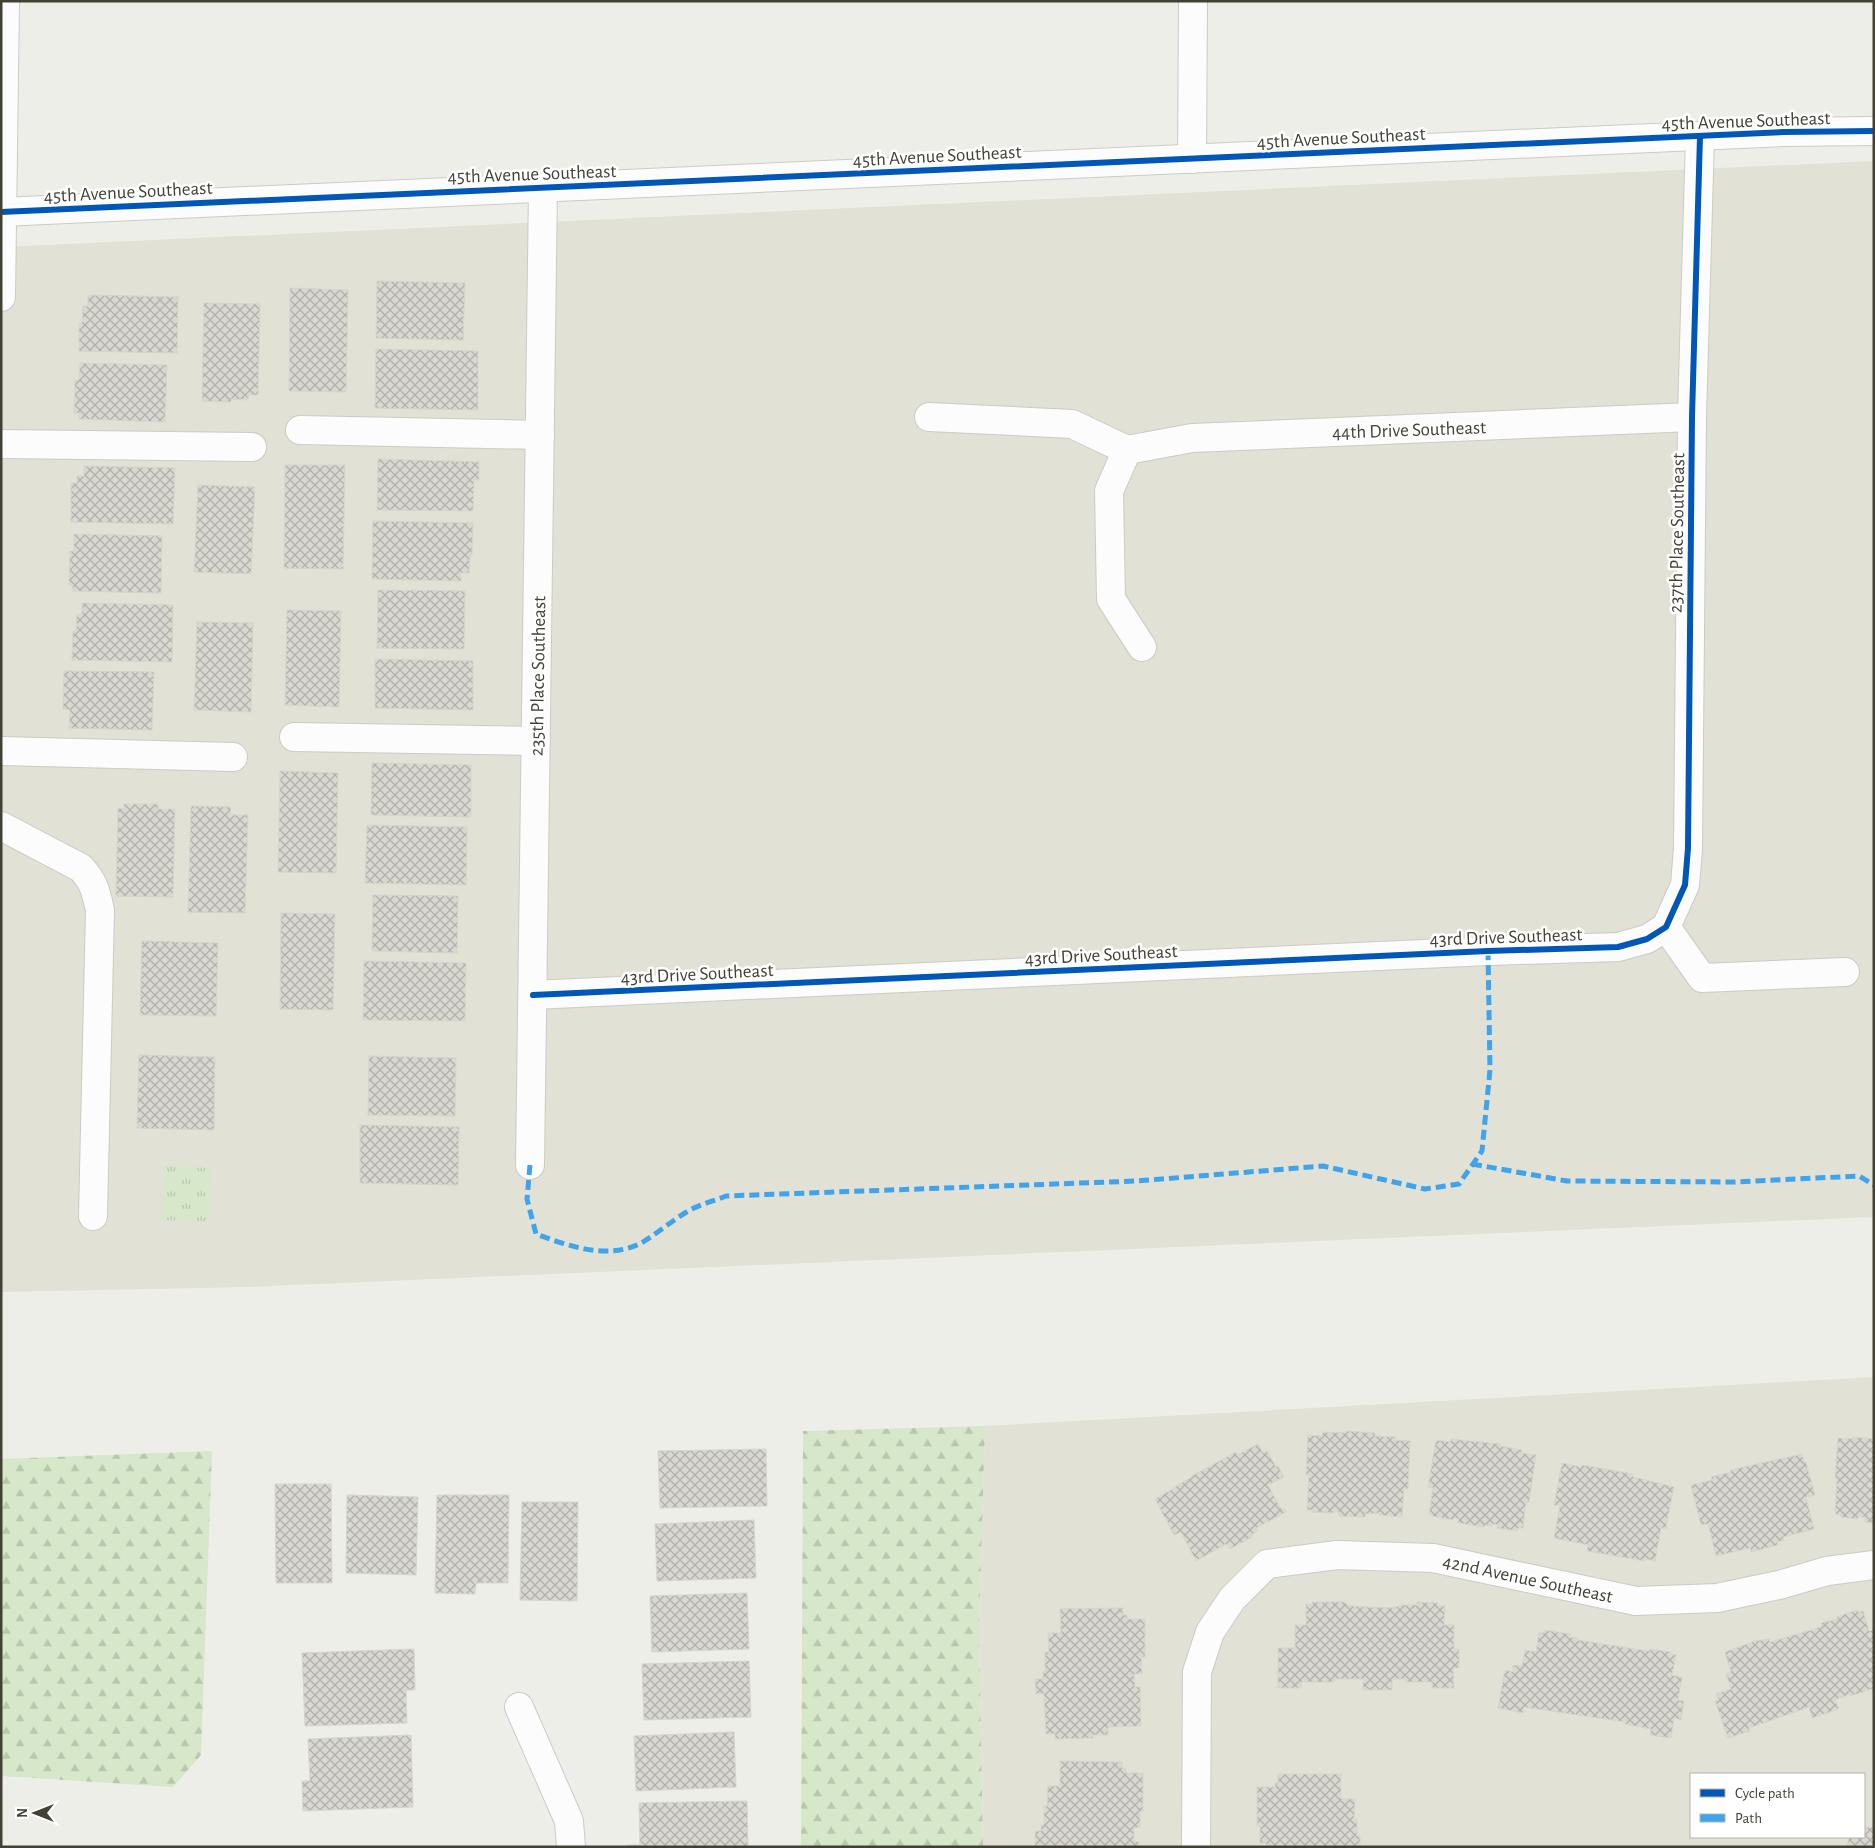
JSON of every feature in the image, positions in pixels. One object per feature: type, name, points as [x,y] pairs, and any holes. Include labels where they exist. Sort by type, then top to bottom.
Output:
[{"type":"street","points":[[1,297],[5,1]]},
{"type":"street","points":[[1192,159],[1193,1]]},
{"type":"street","name":"45th Avenue Southeast","points":[[2,212],[1700,136],[1874,130]]},
{"type":"street","name":"237th Place Southeast","points":[[1666,927],[1686,884],[1688,848],[1692,417],[1700,136]]},
{"type":"street","name":"235th Place Southeast","points":[[530,1165],[543,188]]},
{"type":"street","points":[[929,417],[1072,424],[1127,450],[1109,491],[1111,598],[1142,647]]},
{"type":"street","name":"44th Drive Southeast","points":[[1127,450],[1192,438],[1692,417]]},
{"type":"street","points":[[300,430],[540,435]]},
{"type":"street","points":[[1,444],[252,447]]},
{"type":"street","points":[[294,737],[536,741]]},
{"type":"street","points":[[1,751],[233,757]]},
{"type":"street","points":[[1,826],[81,868],[95,887],[100,910],[93,1216]]},
{"type":"street","points":[[1666,927],[1702,978],[1845,972]]},
{"type":"street","name":"43rd Drive Southeast","points":[[533,995],[1488,950],[1618,947],[1647,939],[1666,927]]},
{"type":"street","name":"42nd Avenue Southeast","points":[[1196,1847],[1197,1672],[1210,1632],[1232,1599],[1267,1564],[1337,1555],[1433,1558],[1636,1601],[1717,1598],[1779,1585],[1827,1570],[1874,1565]]},
{"type":"street","points":[[519,1707],[569,1822],[571,1847]]},
{"type":"shaded area","points":[[1874,161],[1874,1217],[251,1287],[1,1292],[1,247]]},
{"type":"shaded area","points":[[1874,1377],[1874,1847],[983,1847],[979,1630],[985,1426]]},
{"type":"green space","points":[[164,1166],[211,1168],[209,1222],[162,1220]]},
{"type":"green space","points":[[985,1426],[979,1630],[983,1847],[801,1847],[803,1431]]},
{"type":"green space","points":[[212,1451],[201,1755],[173,1787],[2,1776],[1,1459]]},
{"type":"building","points":[[377,281],[465,283],[463,340],[376,338]]},
{"type":"building","points":[[290,288],[348,290],[346,392],[289,391]]},
{"type":"building","points":[[88,295],[178,297],[177,353],[79,351],[79,323],[82,323],[83,306],[88,306]]},
{"type":"building","points":[[204,303],[260,304],[258,395],[248,395],[248,400],[231,399],[231,402],[202,401]]},
{"type":"building","points":[[376,349],[478,351],[478,410],[375,408]]},
{"type":"building","points":[[80,363],[167,365],[165,422],[79,419],[79,413],[74,413],[75,380],[79,380]]},
{"type":"building","points":[[378,459],[479,462],[479,480],[474,480],[473,511],[377,510]]},
{"type":"building","points":[[285,465],[345,465],[343,569],[284,568]]},
{"type":"building","points":[[84,466],[175,468],[173,524],[71,522],[71,483],[77,483],[77,476],[84,476]]},
{"type":"building","points":[[198,485],[255,487],[251,574],[194,572]]},
{"type":"building","points":[[373,521],[473,523],[472,555],[470,555],[469,573],[461,573],[461,581],[372,579]]},
{"type":"building","points":[[74,534],[162,536],[161,593],[72,591],[73,585],[69,585],[70,551],[74,551]]},
{"type":"building","points":[[378,590],[465,591],[464,649],[377,648]]},
{"type":"building","points":[[82,603],[173,605],[172,662],[72,660],[73,631],[76,631],[77,614],[82,614]]},
{"type":"building","points":[[287,610],[341,611],[339,707],[285,705]]},
{"type":"building","points":[[197,622],[253,623],[251,712],[194,710]]},
{"type":"building","points":[[375,659],[473,661],[473,710],[375,708]]},
{"type":"building","points":[[64,671],[154,672],[152,730],[69,728],[70,710],[63,709]]},
{"type":"building","points":[[372,763],[471,765],[471,817],[371,815]]},
{"type":"building","points":[[280,771],[338,773],[336,873],[278,872]]},
{"type":"building","points":[[124,804],[158,804],[158,809],[175,809],[173,897],[116,896],[118,808],[124,809]]},
{"type":"building","points":[[191,806],[231,807],[230,815],[248,815],[245,913],[188,912]]},
{"type":"building","points":[[367,825],[467,827],[466,885],[365,883]]},
{"type":"building","points":[[373,895],[458,896],[457,953],[372,951]]},
{"type":"building","points":[[281,913],[335,914],[333,1010],[280,1009]]},
{"type":"building","points":[[142,941],[218,943],[216,1016],[140,1015]]},
{"type":"building","points":[[364,961],[466,963],[465,1021],[363,1020]]},
{"type":"building","points":[[139,1055],[215,1057],[214,1130],[137,1128]]},
{"type":"building","points":[[369,1056],[456,1058],[455,1116],[368,1115]]},
{"type":"building","points":[[360,1125],[459,1127],[458,1185],[360,1183]]},
{"type":"building","points":[[1346,1431],[1375,1433],[1375,1436],[1396,1437],[1395,1440],[1410,1441],[1408,1489],[1404,1488],[1402,1517],[1379,1515],[1379,1513],[1365,1514],[1365,1517],[1339,1516],[1339,1512],[1334,1511],[1333,1513],[1307,1510],[1309,1475],[1306,1475],[1308,1435],[1322,1436],[1323,1432],[1346,1433]]},
{"type":"building","points":[[1853,1437],[1874,1439],[1874,1523],[1865,1522],[1865,1517],[1858,1517],[1858,1519],[1841,1517],[1842,1515],[1835,1514],[1838,1438],[1853,1439]]},
{"type":"building","points":[[1451,1439],[1500,1444],[1500,1446],[1522,1450],[1521,1453],[1536,1455],[1529,1502],[1526,1502],[1523,1528],[1518,1528],[1517,1531],[1497,1528],[1498,1525],[1492,1524],[1492,1526],[1485,1525],[1484,1527],[1458,1523],[1459,1519],[1454,1518],[1453,1520],[1429,1514],[1433,1488],[1428,1487],[1436,1440],[1450,1442]]},
{"type":"building","points":[[1258,1444],[1263,1453],[1267,1451],[1284,1477],[1268,1485],[1281,1509],[1284,1508],[1286,1512],[1256,1528],[1258,1531],[1251,1535],[1252,1537],[1230,1549],[1226,1544],[1196,1561],[1181,1532],[1174,1535],[1155,1499],[1236,1452],[1237,1455]]},
{"type":"building","points":[[766,1449],[767,1506],[660,1508],[658,1451]]},
{"type":"building","points":[[1802,1454],[1815,1495],[1806,1497],[1814,1529],[1783,1537],[1784,1540],[1777,1542],[1778,1545],[1751,1552],[1750,1548],[1716,1556],[1708,1524],[1701,1525],[1691,1485],[1712,1480],[1711,1477],[1731,1472],[1730,1470]]},
{"type":"building","points":[[1562,1463],[1633,1474],[1633,1477],[1674,1487],[1666,1526],[1668,1528],[1661,1528],[1655,1561],[1587,1551],[1588,1545],[1554,1538],[1560,1506],[1554,1505]]},
{"type":"building","points":[[275,1484],[331,1484],[332,1583],[276,1583]]},
{"type":"building","points":[[347,1495],[418,1497],[416,1575],[346,1573]]},
{"type":"building","points":[[437,1495],[509,1495],[508,1583],[476,1583],[475,1594],[435,1593]]},
{"type":"building","points":[[522,1502],[578,1502],[577,1601],[520,1600]]},
{"type":"building","points":[[754,1520],[756,1578],[657,1581],[655,1524]]},
{"type":"building","points":[[747,1593],[749,1649],[652,1652],[650,1596]]},
{"type":"building","points":[[1312,1602],[1345,1602],[1348,1606],[1391,1608],[1402,1605],[1417,1605],[1417,1602],[1438,1603],[1438,1606],[1445,1606],[1444,1625],[1454,1625],[1454,1649],[1459,1649],[1459,1668],[1453,1668],[1454,1688],[1432,1688],[1432,1682],[1405,1682],[1405,1679],[1392,1679],[1392,1690],[1363,1690],[1363,1679],[1334,1679],[1334,1682],[1301,1682],[1301,1688],[1278,1688],[1278,1648],[1295,1648],[1295,1625],[1306,1625],[1306,1604],[1312,1605]]},
{"type":"building","points":[[1123,1608],[1123,1615],[1127,1615],[1127,1619],[1145,1619],[1145,1657],[1141,1657],[1142,1674],[1134,1674],[1135,1687],[1140,1687],[1141,1726],[1108,1727],[1108,1735],[1093,1735],[1093,1738],[1055,1739],[1055,1734],[1046,1734],[1044,1694],[1036,1694],[1035,1679],[1043,1679],[1043,1672],[1045,1672],[1045,1652],[1049,1652],[1048,1633],[1061,1633],[1060,1609]]},
{"type":"building","points":[[1857,1610],[1858,1612],[1863,1611],[1869,1631],[1874,1630],[1874,1693],[1872,1689],[1850,1696],[1850,1694],[1835,1700],[1839,1709],[1812,1718],[1809,1707],[1749,1728],[1750,1731],[1728,1738],[1715,1701],[1719,1700],[1716,1694],[1731,1689],[1726,1674],[1731,1672],[1725,1652],[1755,1641],[1769,1639],[1770,1642],[1811,1630],[1822,1626],[1821,1623],[1838,1619],[1837,1617]]},
{"type":"building","points":[[1545,1630],[1570,1634],[1570,1637],[1578,1638],[1578,1640],[1650,1651],[1650,1649],[1671,1652],[1670,1654],[1676,1655],[1672,1675],[1682,1677],[1678,1700],[1684,1701],[1681,1720],[1674,1718],[1671,1738],[1650,1735],[1651,1729],[1625,1724],[1625,1722],[1524,1707],[1523,1713],[1498,1708],[1505,1670],[1513,1672],[1513,1665],[1522,1666],[1525,1650],[1536,1652],[1539,1632],[1544,1633]]},
{"type":"building","points":[[414,1649],[415,1690],[406,1690],[407,1723],[305,1726],[302,1653]]},
{"type":"building","points":[[749,1661],[751,1717],[644,1720],[642,1664]]},
{"type":"building","points":[[734,1732],[736,1787],[636,1791],[634,1736]]},
{"type":"building","points":[[411,1735],[413,1807],[303,1811],[302,1781],[310,1781],[308,1739]]},
{"type":"building","points":[[1060,1761],[1122,1762],[1122,1768],[1126,1769],[1126,1773],[1143,1773],[1143,1811],[1140,1811],[1140,1828],[1134,1827],[1134,1841],[1139,1842],[1139,1847],[1035,1846],[1035,1831],[1041,1831],[1041,1825],[1044,1825],[1044,1806],[1047,1806],[1048,1786],[1060,1786]]},
{"type":"building","points":[[1278,1774],[1341,1774],[1341,1799],[1355,1799],[1354,1819],[1357,1819],[1357,1836],[1360,1836],[1360,1847],[1266,1847],[1266,1843],[1260,1843],[1260,1826],[1257,1826],[1257,1787],[1275,1787],[1275,1783],[1278,1783]]},
{"type":"building","points":[[747,1801],[748,1847],[627,1847],[627,1845],[640,1845],[639,1803]]},
{"type":"building","points":[[1865,1827],[1874,1828],[1874,1847],[1847,1847],[1849,1838],[1865,1838]]},
{"type":"marked path","points":[[530,1165],[527,1199],[536,1234],[575,1247],[603,1251],[630,1248],[643,1242],[690,1210],[726,1196],[1137,1181],[1323,1166],[1425,1189],[1459,1184],[1482,1151],[1490,1070],[1488,951]]},
{"type":"marked path","points":[[1472,1164],[1567,1181],[1734,1182],[1859,1176],[1874,1185]]},
{"type":"cycle path","points":[[1,212],[1784,132],[1874,131]]},
{"type":"cycle path","points":[[533,995],[1488,951],[1618,947],[1647,939],[1666,927],[1685,885],[1688,848],[1692,417],[1700,136]]}]
